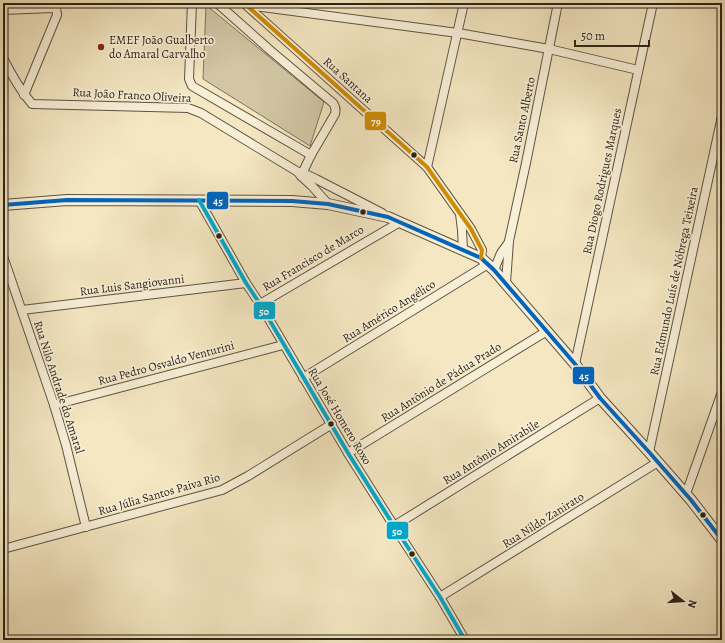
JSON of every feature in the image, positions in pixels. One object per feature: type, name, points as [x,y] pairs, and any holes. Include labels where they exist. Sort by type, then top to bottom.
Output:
[{"type":"street","points":[[192,3],[188,79],[192,86],[311,156]]},
{"type":"street","points":[[217,3],[335,106],[336,112],[301,174]]},
{"type":"street","points":[[427,167],[464,3]]},
{"type":"street","name":"Rua Santo Alberto","points":[[506,283],[509,241],[558,3]]},
{"type":"street","name":"Rua Diogo Rodrigues Marques","points":[[575,364],[653,3]]},
{"type":"street","points":[[245,4],[458,33],[549,49],[638,70]]},
{"type":"street","name":"Rua Santana","points":[[245,4],[427,167],[471,229],[488,264]]},
{"type":"street","points":[[3,10],[53,8],[57,10],[57,15],[24,96]]},
{"type":"street","points":[[3,58],[24,96]]},
{"type":"street","name":"Rua João Franco Oliveira","points":[[24,96],[32,104],[188,108],[201,113],[301,174],[388,217]]},
{"type":"street","name":"Rua Edmundo Luís de Nóbrega Teixeira","points":[[649,452],[722,116]]},
{"type":"street","name":"Rua João Franco Oliveira","points":[[301,174],[328,204]]},
{"type":"street","points":[[3,205],[67,200],[292,201],[328,204],[388,217],[463,250],[488,264],[506,283],[575,364],[600,398],[686,494],[722,540]]},
{"type":"street","name":"Rua José Homero Roxo","points":[[199,200],[246,283],[260,304],[348,453],[440,597],[465,640]]},
{"type":"street","points":[[460,214],[463,250]]},
{"type":"street","name":"Rua Francisco de Marco","points":[[260,304],[400,222]]},
{"type":"street","name":"Rua Santo Alberto","points":[[488,264],[501,253],[509,241]]},
{"type":"street","name":"Rua Nilo Andrade do Amaral","points":[[3,256],[54,405],[66,445],[86,527]]},
{"type":"street","name":"Rua Américo Angélico","points":[[303,378],[488,264]]},
{"type":"street","name":"Rua Luis Sangiovanni","points":[[22,310],[246,283]]},
{"type":"street","name":"Rua Antônio de Pádua Prado","points":[[348,453],[547,331]]},
{"type":"street","name":"Rua Pedro Osvaldo Venturini","points":[[54,405],[283,345]]},
{"type":"street","points":[[686,494],[722,392]]},
{"type":"street","name":"Rua Antônio Amirabile","points":[[394,526],[600,398]]},
{"type":"street","name":"Rua Júlia Santos Paiva Rio","points":[[3,549],[222,490],[248,476],[332,424]]},
{"type":"street","name":"Rua Nildo Zanirato","points":[[440,597],[658,462]]},
{"type":"shaded area","points":[[206,5],[324,102],[310,146],[203,79]]},
{"type":"transit line","name":"79","points":[[244,3],[427,167],[471,229],[482,250],[481,258]]},
{"type":"transit line","name":"45","points":[[3,205],[67,200],[292,201],[328,204],[388,217],[481,258],[494,270],[575,364],[600,398],[691,500],[722,540]]},
{"type":"transit line","name":"50","points":[[199,200],[246,283],[260,304],[348,453],[440,597],[465,640]]},
{"type":"place","name":"EMEF João Gualberto do Amaral Carvalho","points":[[101,47]]}]
